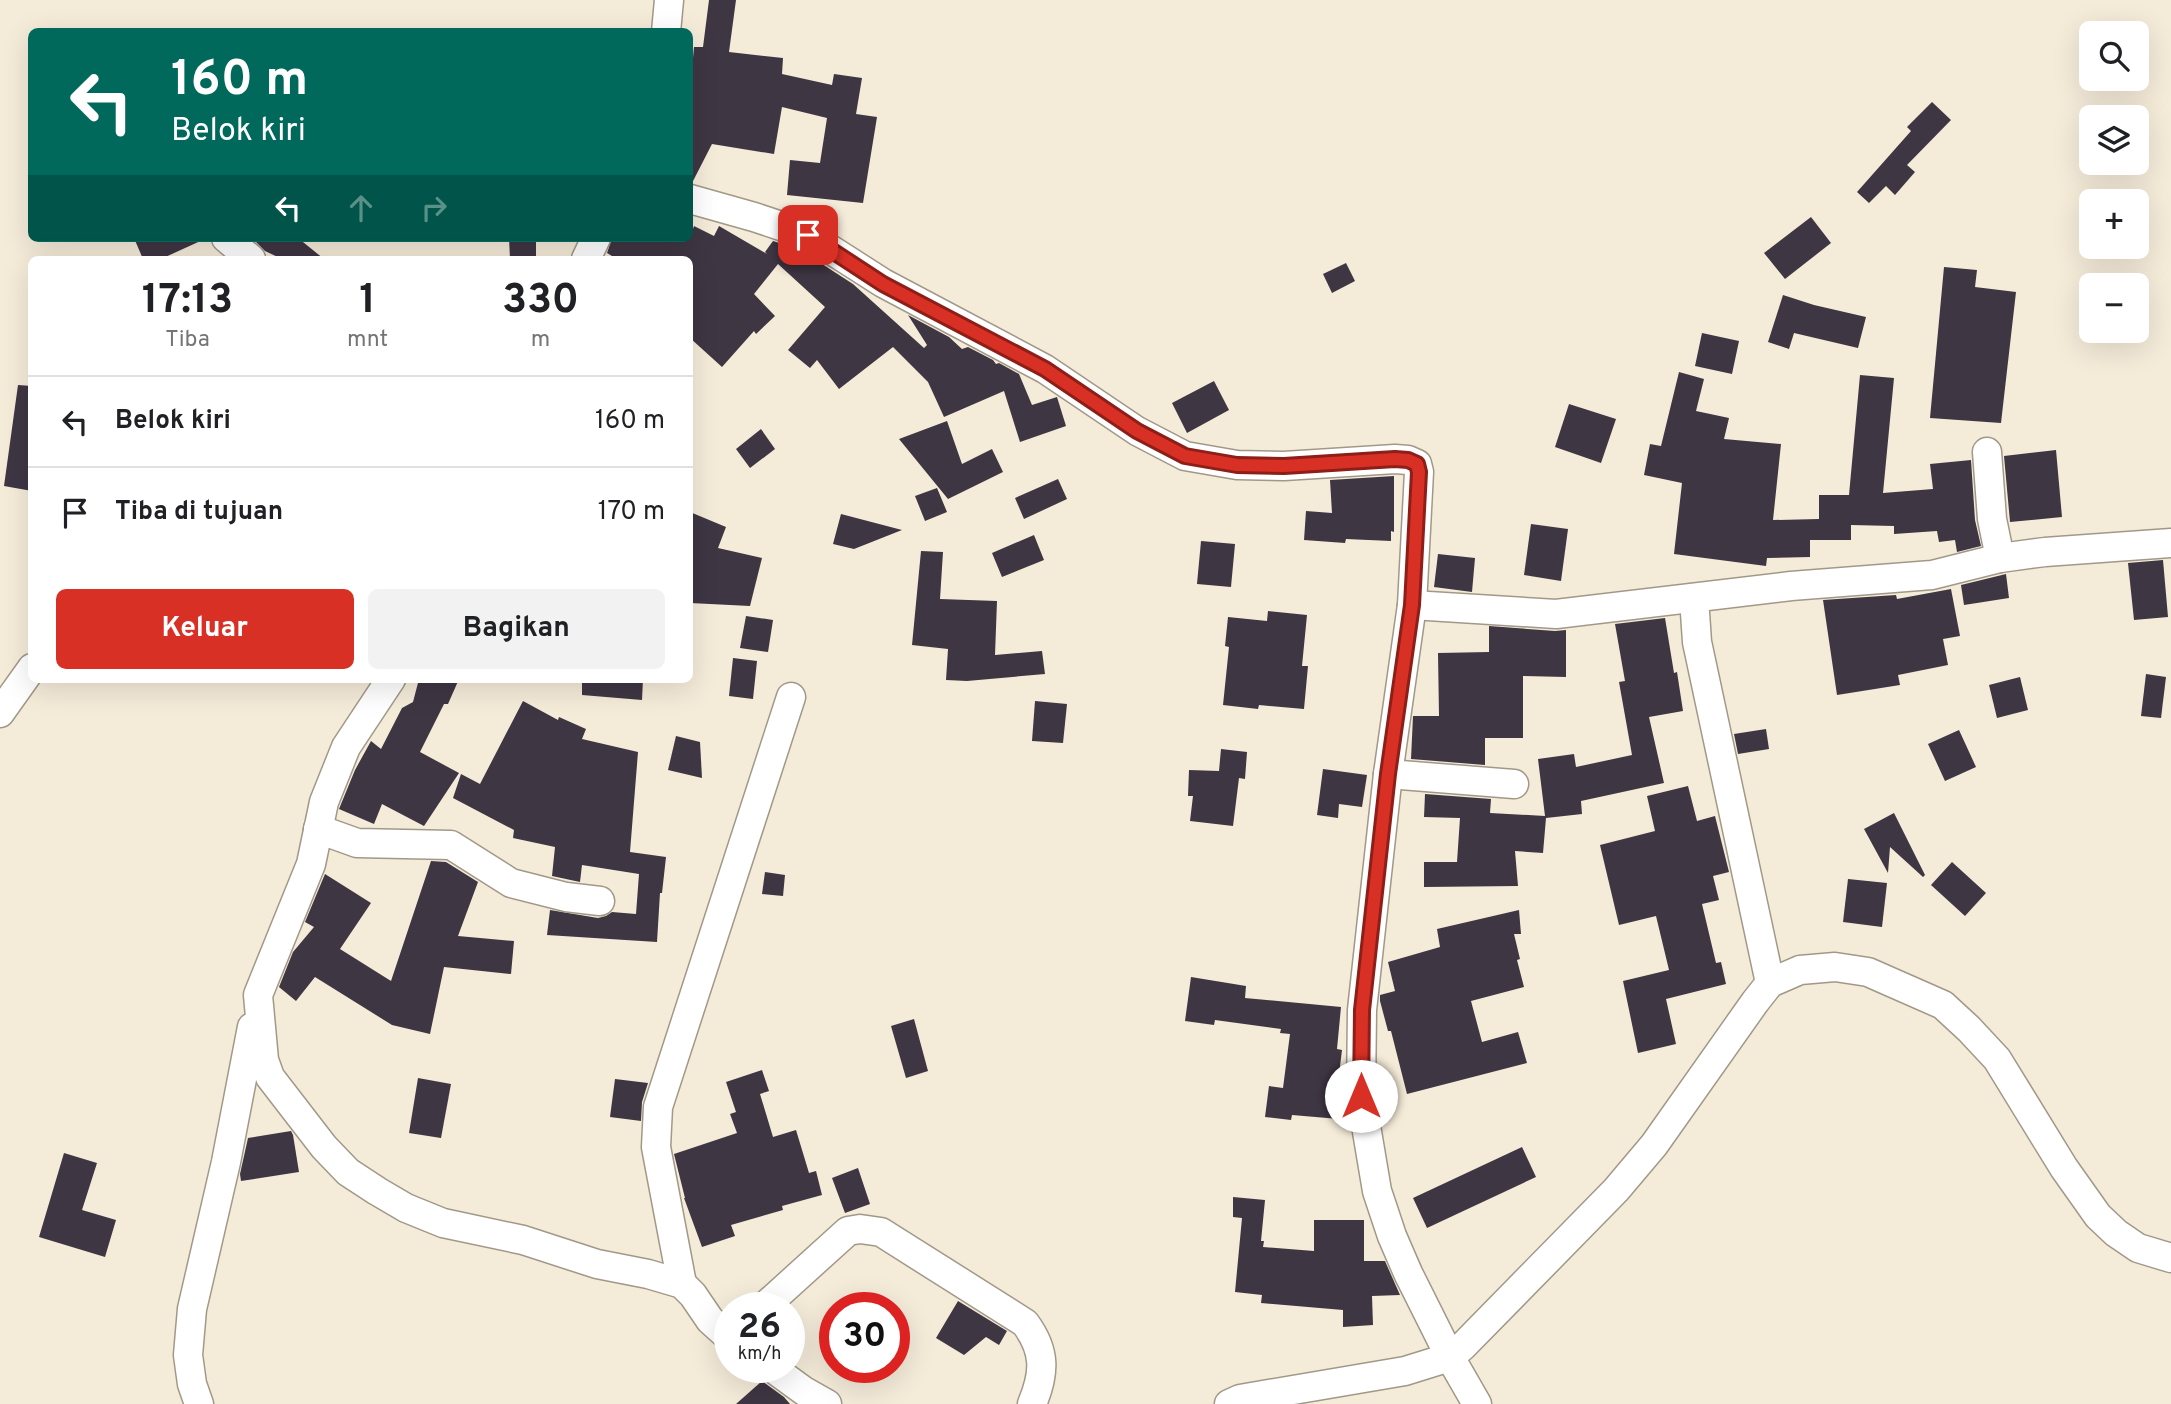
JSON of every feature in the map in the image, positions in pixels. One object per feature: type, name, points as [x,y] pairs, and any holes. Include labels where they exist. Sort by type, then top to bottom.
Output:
[{"type":"street","points":[[666,28],[669,0]]},
{"type":"street","points":[[693,200],[808,235],[883,284],[1045,369],[1137,431],[1185,456],[1237,465],[1284,466],[1395,459],[1417,464],[1419,472],[1412,605],[1388,774],[1362,1010],[1361,1096],[1377,1191],[1388,1224],[1408,1273],[1477,1404]]},
{"type":"street","points":[[231,242],[247,256]]},
{"type":"street","points":[[1987,452],[1992,519],[2000,558]]},
{"type":"street","points":[[1412,605],[1556,614],[1791,586],[1932,575],[2000,558],[2045,552],[2171,543]]},
{"type":"street","points":[[1694,598],[1702,669],[1770,983]]},
{"type":"street","points":[[0,713],[28,674]]},
{"type":"street","points":[[200,1404],[191,1384],[188,1355],[191,1309],[226,1162],[258,995],[311,864],[324,802],[345,747],[388,683]]},
{"type":"street","points":[[682,1284],[656,1147],[657,1107],[791,697]]},
{"type":"street","points":[[1388,774],[1514,784]]},
{"type":"street","points":[[318,829],[357,843],[451,845],[512,883],[566,897],[600,901]]},
{"type":"street","points":[[1229,1404],[1240,1399],[1405,1371],[1450,1357],[1616,1191],[1654,1145],[1770,983],[1800,970],[1835,967],[1868,972],[1943,1005],[1997,1059],[2064,1168],[2098,1216],[2138,1248],[2171,1258]]},
{"type":"street","points":[[258,995],[260,1038],[270,1077],[324,1147],[348,1172],[406,1208],[443,1223],[523,1240],[597,1264],[682,1284],[693,1294],[714,1324]]},
{"type":"street","points":[[781,1292],[848,1231],[860,1229],[881,1232],[1025,1323],[1035,1336],[1042,1368],[1041,1382],[1032,1404]]},
{"type":"street","points":[[793,1383],[827,1404]]},
{"type":"building","points":[[709,0],[736,0],[729,52],[783,58],[782,74],[832,85],[834,74],[862,78],[856,114],[877,117],[863,203],[787,195],[790,160],[820,163],[827,118],[782,107],[774,154],[712,144],[693,181],[693,58],[694,47],[703,47]]},
{"type":"building","points":[[1932,102],[1951,120],[1907,165],[1915,172],[1895,195],[1886,186],[1869,203],[1857,192],[1911,131],[1907,127]]},
{"type":"building","points":[[1811,217],[1831,243],[1785,279],[1764,253]]},
{"type":"building","points":[[694,226],[714,236],[719,226],[767,254],[765,252],[773,241],[795,248],[801,253],[802,251],[853,284],[924,348],[927,345],[908,315],[949,337],[962,349],[968,347],[1019,374],[1032,405],[1057,397],[1066,426],[1020,442],[1004,391],[944,417],[928,382],[893,347],[839,389],[817,360],[810,368],[788,350],[825,307],[778,264],[754,294],[775,316],[756,334],[754,331],[722,367],[693,341],[693,256],[612,256],[607,253],[611,242],[693,242]]},
{"type":"building","points":[[136,242],[198,242],[168,256],[142,256]]},
{"type":"building","points":[[256,242],[303,242],[320,256],[276,256],[265,251]]},
{"type":"building","points":[[509,242],[536,242],[536,256],[510,256]]},
{"type":"building","points":[[1346,263],[1355,281],[1332,293],[1323,274]]},
{"type":"building","points":[[1944,267],[1977,270],[1975,287],[2016,292],[2001,423],[1930,418]]},
{"type":"building","points":[[1783,295],[1866,317],[1858,348],[1794,333],[1789,349],[1768,342]]},
{"type":"building","points":[[1702,333],[1739,341],[1732,374],[1695,366]]},
{"type":"building","points":[[1679,372],[1704,379],[1696,411],[1729,418],[1724,439],[1781,444],[1773,520],[1819,519],[1819,495],[1849,495],[1860,375],[1894,378],[1883,493],[1933,489],[1930,464],[1971,460],[1975,520],[1981,546],[1957,552],[1955,540],[1939,542],[1937,531],[1894,534],[1894,526],[1851,525],[1851,540],[1810,540],[1810,557],[1767,558],[1766,566],[1674,554],[1682,483],[1644,475],[1650,444],[1661,446]]},
{"type":"building","points":[[1214,381],[1229,410],[1187,433],[1172,403]]},
{"type":"building","points":[[18,385],[28,386],[28,490],[4,486]]},
{"type":"building","points":[[1569,404],[1616,419],[1601,463],[1555,447]]},
{"type":"building","points":[[947,421],[962,464],[992,449],[1003,472],[948,499],[899,439]]},
{"type":"building","points":[[761,429],[775,449],[750,468],[736,449]]},
{"type":"building","points":[[2056,450],[2062,517],[2010,522],[2004,456]]},
{"type":"building","points":[[1394,476],[1394,532],[1391,531],[1391,541],[1346,539],[1345,543],[1304,540],[1306,511],[1332,513],[1330,480]]},
{"type":"building","points":[[1058,479],[1067,499],[1024,519],[1015,498]]},
{"type":"building","points":[[937,488],[947,512],[925,521],[915,496]]},
{"type":"building","points":[[693,513],[726,527],[718,548],[762,558],[750,606],[693,603]]},
{"type":"building","points":[[841,514],[902,530],[854,549],[833,544]]},
{"type":"building","points":[[1531,524],[1568,529],[1561,581],[1524,575]]},
{"type":"building","points":[[1034,535],[1044,560],[1002,577],[992,553]]},
{"type":"building","points":[[1201,541],[1235,544],[1231,587],[1197,584]]},
{"type":"building","points":[[921,551],[943,552],[940,599],[997,601],[995,655],[1042,651],[1045,674],[967,681],[946,680],[948,649],[912,645]]},
{"type":"building","points":[[1438,554],[1475,558],[1472,592],[1434,587]]},
{"type":"building","points":[[2163,560],[2168,617],[2134,620],[2128,563]]},
{"type":"building","points":[[2006,574],[2009,598],[1964,605],[1961,585]]},
{"type":"building","points":[[1951,589],[1960,636],[1943,639],[1948,665],[1898,675],[1900,685],[1837,695],[1823,600],[1896,595],[1897,599]]},
{"type":"building","points":[[1268,611],[1307,615],[1302,666],[1308,666],[1304,709],[1259,705],[1258,709],[1223,705],[1229,647],[1225,646],[1228,617],[1267,621]]},
{"type":"building","points":[[746,616],[773,620],[768,652],[740,648]]},
{"type":"building","points":[[1665,618],[1683,711],[1649,717],[1664,783],[1581,801],[1582,814],[1546,818],[1543,853],[1515,851],[1518,886],[1424,887],[1424,862],[1457,862],[1460,818],[1424,817],[1425,794],[1491,799],[1490,813],[1545,816],[1538,759],[1574,754],[1576,767],[1632,755],[1619,682],[1625,681],[1615,624]]},
{"type":"building","points":[[1489,626],[1566,630],[1566,677],[1523,676],[1523,738],[1485,738],[1485,765],[1411,759],[1413,716],[1439,716],[1438,653],[1489,652]]},
{"type":"building","points":[[733,658],[757,661],[753,699],[729,696]]},
{"type":"building","points":[[2146,674],[2166,677],[2161,718],[2141,716]]},
{"type":"building","points":[[2020,677],[2028,710],[1997,718],[1989,685]]},
{"type":"building","points":[[418,683],[457,683],[420,752],[459,773],[424,826],[382,804],[374,824],[339,809],[355,770],[371,741],[381,749],[402,708],[413,702]]},
{"type":"building","points":[[582,683],[643,683],[642,700],[582,695]]},
{"type":"building","points":[[523,701],[558,720],[559,717],[586,729],[582,739],[638,752],[630,852],[666,857],[660,893],[657,942],[547,935],[550,910],[598,918],[612,912],[636,914],[639,874],[582,865],[580,882],[552,876],[555,847],[513,838],[514,830],[453,798],[461,774],[480,784]]},
{"type":"building","points":[[1035,701],[1067,704],[1063,743],[1032,741]]},
{"type":"building","points":[[1766,729],[1769,749],[1738,754],[1734,734]]},
{"type":"building","points":[[1959,730],[1976,767],[1945,781],[1928,744]]},
{"type":"building","points":[[676,736],[700,742],[702,778],[668,770]]},
{"type":"building","points":[[1221,749],[1247,752],[1245,779],[1239,778],[1233,826],[1190,821],[1193,796],[1188,796],[1189,770],[1219,771]]},
{"type":"building","points":[[1323,769],[1367,775],[1362,807],[1339,804],[1338,818],[1317,815]]},
{"type":"building","points":[[1688,786],[1697,821],[1715,816],[1729,872],[1713,876],[1719,900],[1702,904],[1716,963],[1721,962],[1726,984],[1666,999],[1676,1044],[1638,1053],[1623,981],[1669,970],[1656,916],[1619,925],[1600,845],[1655,831],[1647,796]]},
{"type":"building","points":[[1894,813],[1925,875],[1923,877],[1890,847],[1888,873],[1864,829]]},
{"type":"building","points":[[431,861],[446,862],[478,882],[458,936],[514,941],[511,974],[444,967],[430,1034],[392,1025],[315,977],[296,1001],[279,987],[293,952],[314,927],[305,922],[325,874],[371,903],[340,949],[391,981]]},
{"type":"building","points":[[1952,862],[1986,893],[1965,916],[1931,885]]},
{"type":"building","points":[[765,872],[785,875],[783,896],[762,894]]},
{"type":"building","points":[[1848,879],[1887,883],[1882,927],[1843,922]]},
{"type":"building","points":[[1519,910],[1521,934],[1514,934],[1524,987],[1471,1001],[1482,1042],[1518,1032],[1527,1063],[1407,1094],[1391,1031],[1388,1031],[1380,1001],[1380,995],[1395,991],[1388,962],[1440,947],[1437,929]]},
{"type":"building","points":[[1191,977],[1246,986],[1245,998],[1341,1007],[1337,1049],[1342,1050],[1337,1091],[1342,1092],[1339,1119],[1292,1115],[1291,1120],[1265,1117],[1269,1086],[1283,1088],[1290,1034],[1280,1033],[1281,1029],[1215,1020],[1214,1025],[1185,1021]]},
{"type":"building","points":[[914,1019],[928,1071],[906,1078],[891,1026]]},
{"type":"building","points":[[762,1070],[769,1091],[760,1094],[773,1137],[796,1130],[809,1173],[816,1171],[822,1195],[731,1225],[735,1236],[702,1247],[684,1198],[674,1154],[737,1133],[730,1114],[736,1112],[726,1082]]},
{"type":"building","points":[[418,1078],[451,1084],[441,1138],[409,1133]]},
{"type":"building","points":[[615,1079],[648,1083],[642,1102],[641,1121],[610,1117]]},
{"type":"building","points":[[291,1131],[299,1172],[241,1181],[240,1174],[248,1138]]},
{"type":"building","points":[[1522,1147],[1536,1177],[1427,1228],[1413,1198]]},
{"type":"building","points":[[64,1153],[97,1163],[82,1210],[116,1220],[105,1257],[39,1237]]},
{"type":"building","points":[[858,1168],[870,1204],[845,1213],[832,1178]]},
{"type":"building","points":[[1233,1197],[1265,1200],[1261,1241],[1264,1241],[1263,1247],[1314,1251],[1314,1220],[1364,1220],[1364,1261],[1385,1261],[1400,1295],[1372,1296],[1373,1325],[1343,1327],[1343,1310],[1261,1303],[1262,1295],[1235,1292],[1242,1218],[1233,1217]]},
{"type":"building","points":[[958,1301],[1007,1331],[999,1345],[986,1337],[964,1355],[936,1338]]},
{"type":"building","points":[[760,1383],[765,1383],[790,1404],[736,1404]]},
{"type":"route","points":[[808,235],[883,284],[1045,369],[1137,431],[1185,456],[1237,465],[1284,466],[1395,459],[1417,464],[1419,472],[1412,605],[1388,774],[1362,1010],[1361,1096]]}]
